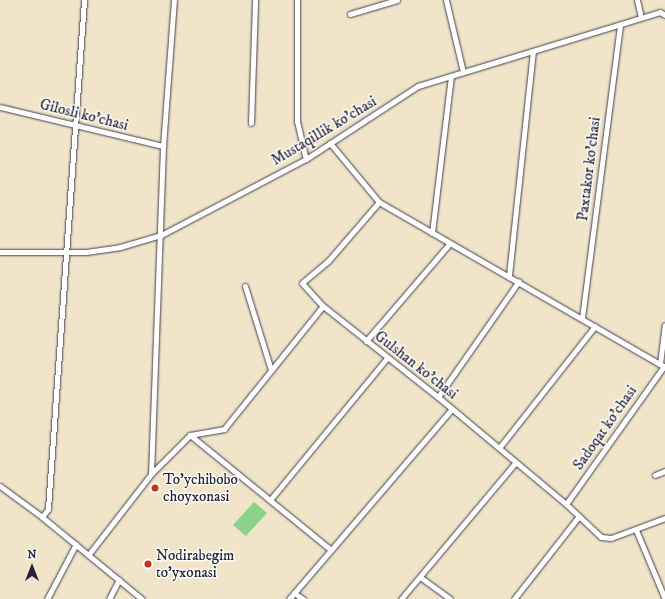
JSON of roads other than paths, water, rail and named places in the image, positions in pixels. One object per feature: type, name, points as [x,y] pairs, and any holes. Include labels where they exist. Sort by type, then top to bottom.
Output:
[{"type":"street","points":[[42,517],[48,509],[84,0]]},
{"type":"street","points":[[151,474],[161,235],[163,146],[174,0]]},
{"type":"street","points":[[251,122],[255,0]]},
{"type":"street","points":[[297,0],[297,121],[306,159]]},
{"type":"street","points":[[350,14],[397,0]]},
{"type":"street","points":[[446,0],[463,72]]},
{"type":"street","points":[[637,0],[641,17]]},
{"type":"street","name":"Mustaqillik ko'chasi","points":[[0,252],[66,253],[120,247],[161,235],[306,159],[418,86],[641,17],[660,12],[665,15]]},
{"type":"street","name":"Paxtakor ko'chasi","points":[[582,318],[620,24]]},
{"type":"street","points":[[509,275],[533,51]]},
{"type":"street","points":[[432,233],[450,76]]},
{"type":"street","name":"Gilosli ko'chasi","points":[[0,107],[163,146]]},
{"type":"street","points":[[330,143],[379,202],[509,275],[663,366],[665,325]]},
{"type":"street","name":"Gulshan ko'chasi","points":[[379,202],[328,261],[302,283],[323,306],[438,397],[566,504],[601,537],[611,538],[636,530]]},
{"type":"street","points":[[366,341],[450,243]]},
{"type":"street","points":[[438,397],[519,281]]},
{"type":"street","points":[[245,286],[271,370]]},
{"type":"street","points":[[89,554],[151,474],[190,435],[224,428],[323,306]]},
{"type":"street","points":[[499,448],[595,326]]},
{"type":"street","points":[[270,500],[387,358]]},
{"type":"street","name":"Sadoqat ko'chasi","points":[[566,504],[663,366]]},
{"type":"street","points":[[289,599],[452,409]]},
{"type":"street","points":[[190,435],[331,550]]},
{"type":"street","points":[[401,599],[515,462]]},
{"type":"street","points":[[655,475],[665,471]]},
{"type":"street","points":[[0,486],[89,554],[142,599]]},
{"type":"street","points":[[514,599],[579,516]]},
{"type":"street","points":[[664,599],[636,530],[665,518]]},
{"type":"street","points":[[47,599],[76,544]]},
{"type":"street","points":[[420,577],[450,599]]},
{"type":"street","points":[[108,599],[119,580]]},
{"type":"street","points":[[294,593],[303,599]]},
{"type":"place","name":"To'ychibobo choyxonasi","points":[[155,488]]},
{"type":"place","name":"Nodirabegim to'yxonasi","points":[[148,564]]}]
